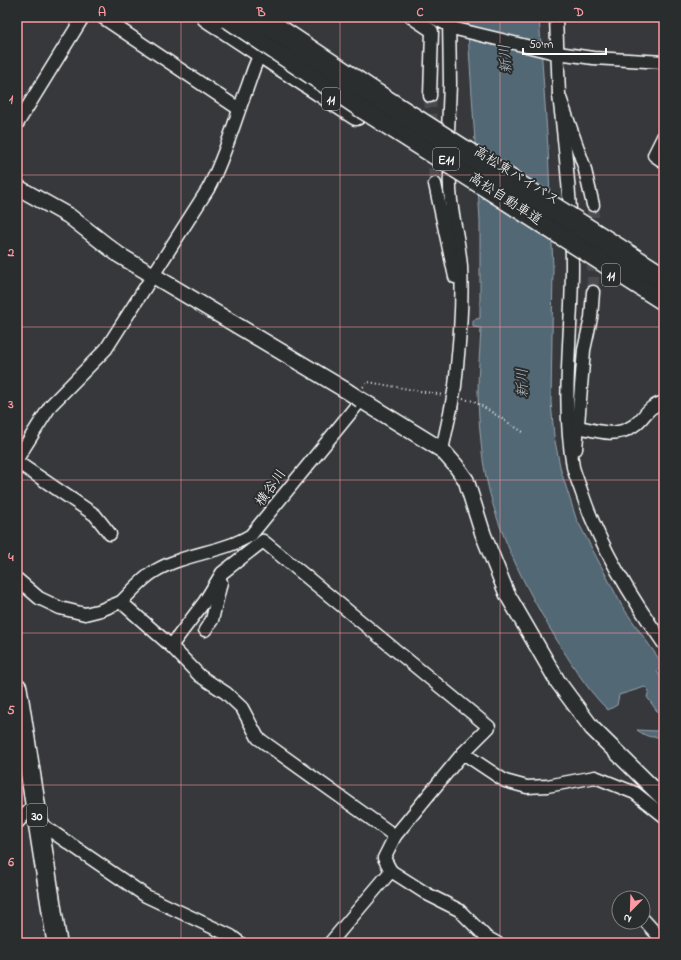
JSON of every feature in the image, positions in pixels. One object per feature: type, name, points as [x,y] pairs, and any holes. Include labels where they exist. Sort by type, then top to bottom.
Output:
[{"type":"highway","name":"11","points":[[207,17],[448,179],[564,246],[664,310]]},
{"type":"highway","name":"高松自動車道","points":[[229,17],[366,109],[664,299]]},
{"type":"highway","name":"高松自動車道","points":[[258,17],[374,94],[664,279]]},
{"type":"highway","name":"高松東バイパス","points":[[277,20],[378,90],[566,205],[664,268]]},
{"type":"main road","name":"30","points":[[17,688],[57,943]]},
{"type":"street","points":[[17,124],[83,17]]},
{"type":"street","points":[[102,17],[239,110]]},
{"type":"street","points":[[411,17],[432,31],[430,96]]},
{"type":"street","points":[[432,17],[451,24],[555,52],[593,58],[664,62]]},
{"type":"street","points":[[556,17],[555,52],[566,205],[564,246],[571,293],[566,373],[568,425],[573,468],[588,513],[611,561],[636,604],[664,644]]},
{"type":"street","points":[[17,459],[50,405],[106,349],[216,175],[260,53],[277,20]]},
{"type":"street","points":[[451,24],[450,84],[454,136]]},
{"type":"street","points":[[559,95],[584,166],[593,205]]},
{"type":"street","points":[[664,135],[654,155],[664,162]]},
{"type":"street","points":[[442,450],[455,386],[461,301],[461,266],[448,179]]},
{"type":"street","points":[[448,179],[461,301]]},
{"type":"street","points":[[17,187],[69,216],[119,255],[346,391],[362,394],[442,450],[466,480],[483,534],[507,594],[558,682],[592,728],[664,799]]},
{"type":"street","points":[[573,468],[579,427],[584,350],[591,318],[593,292]]},
{"type":"street","points":[[205,630],[212,620],[225,564],[251,535],[362,394]]},
{"type":"street","points":[[579,427],[602,433],[618,433],[633,426],[650,407],[664,402]]},
{"type":"street","points":[[17,462],[95,515],[110,534]]},
{"type":"street","points":[[17,579],[39,598],[60,608],[85,614],[101,610],[121,602],[155,571],[204,552],[236,544],[251,535]]},
{"type":"street","points":[[171,646],[205,601],[222,573],[263,541],[489,727],[463,753],[394,836],[384,858],[391,871],[427,894],[459,910],[486,938],[497,943]]},
{"type":"street","points":[[121,602],[171,646],[200,676],[226,693],[242,708],[258,738],[394,836]]},
{"type":"street","points":[[463,753],[505,781],[527,787],[547,786],[594,776],[635,793],[664,816]]},
{"type":"street","points":[[17,823],[35,803]]},
{"type":"street","points":[[38,822],[146,896],[231,936],[240,943]]},
{"type":"street","points":[[330,943],[391,871]]},
{"type":"street","points":[[651,928],[664,942]]},
{"type":"path","points":[[362,394],[368,382],[443,396]]},
{"type":"path","points":[[458,398],[474,401],[523,432]]},
{"type":"water","name":"新川","points":[[467,17],[539,17],[548,148],[553,268],[551,402],[554,436],[561,471],[576,518],[622,606],[664,666],[657,671],[664,683],[664,721],[647,697],[649,691],[645,687],[619,695],[617,705],[608,710],[588,688],[561,647],[522,578],[501,529],[493,504],[486,478],[482,452],[478,400],[481,328],[473,327],[473,320],[480,318],[480,220]]},
{"type":"water","points":[[664,726],[664,735],[656,737],[647,736],[637,730],[656,731]]},
{"type":"tunnel","points":[[430,96],[435,184]]},
{"type":"tunnel","points":[[593,205],[593,292]]}]
